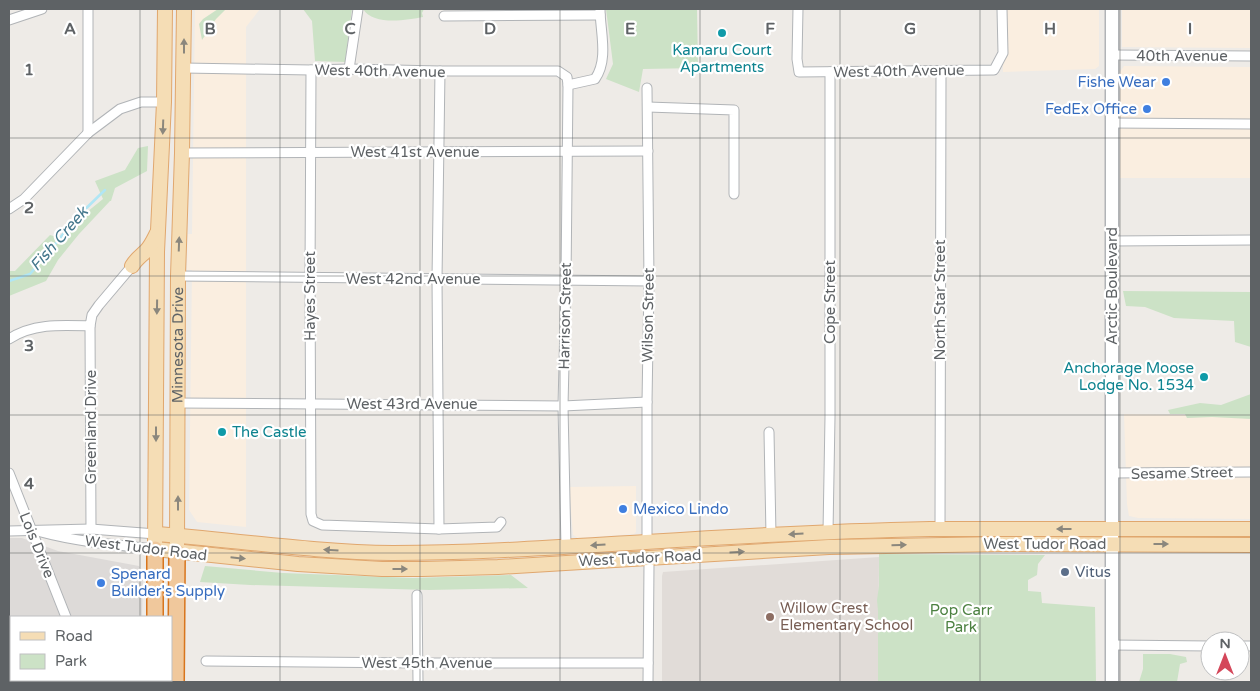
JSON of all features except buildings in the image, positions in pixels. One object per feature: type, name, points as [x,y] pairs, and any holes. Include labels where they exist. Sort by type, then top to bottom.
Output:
[{"type":"highway","name":"Minnesota Drive","points":[[155,616],[156,542]]},
{"type":"highway","name":"Minnesota Drive","points":[[176,682],[177,552]]},
{"type":"main road","name":"Minnesota Drive","points":[[156,542],[157,281],[164,102],[165,9]]},
{"type":"main road","name":"Minnesota Drive","points":[[177,552],[178,276],[184,9]]},
{"type":"main road","name":"Arctic Boulevard","points":[[1112,9],[1112,682]]},
{"type":"main road","points":[[132,266],[137,258],[153,242],[158,232]]},
{"type":"main road","points":[[132,266],[145,264],[149,267],[157,281]]},
{"type":"main road","name":"West Tudor Road","points":[[156,542],[178,536],[334,550],[391,553],[489,551],[828,532],[940,529],[1251,529]]},
{"type":"main road","points":[[650,557],[657,552],[709,548],[719,545],[727,537]]},
{"type":"main road","name":"West Tudor Road","points":[[156,542],[177,552],[298,564],[382,569],[450,569],[846,547],[1112,544],[1251,545]]},
{"type":"main road","points":[[570,562],[578,557],[625,555],[643,550],[647,542]]},
{"type":"street","points":[[9,20],[42,9]]},
{"type":"street","points":[[88,9],[88,132]]},
{"type":"street","points":[[349,69],[358,9]]},
{"type":"street","name":"West 40th Avenue","points":[[798,9],[797,59],[799,72],[994,70],[1003,53],[1002,9]]},
{"type":"street","points":[[444,16],[600,12],[602,56],[600,71],[595,79],[568,85]]},
{"type":"street","name":"40th Avenue","points":[[1112,55],[1251,56]]},
{"type":"street","name":"West 40th Avenue","points":[[184,68],[349,69],[440,72],[558,71],[567,77],[568,85]]},
{"type":"street","name":"Hayes Street","points":[[310,70],[311,514],[313,521],[322,525],[439,529]]},
{"type":"street","name":"North Star Street","points":[[940,71],[940,529]]},
{"type":"street","points":[[440,72],[437,279],[439,529],[497,527],[501,522]]},
{"type":"street","name":"Cope Street","points":[[828,532],[830,72]]},
{"type":"street","name":"Harrison Street","points":[[566,547],[563,406],[568,85]]},
{"type":"street","name":"Wilson Street","points":[[647,88],[649,281],[647,542]]},
{"type":"street","points":[[9,207],[24,199],[88,132],[120,109],[132,104],[164,102]]},
{"type":"street","points":[[648,108],[734,110],[734,194]]},
{"type":"street","points":[[1112,124],[1251,124]]},
{"type":"street","name":"West 41st Avenue","points":[[182,152],[648,152]]},
{"type":"street","points":[[1112,241],[1251,240]]},
{"type":"street","points":[[9,339],[17,333],[44,326],[90,326],[92,315],[98,305],[132,266]]},
{"type":"street","name":"West 42nd Avenue","points":[[178,276],[649,281]]},
{"type":"street","name":"Greenland Drive","points":[[90,326],[91,528]]},
{"type":"street","name":"West 43rd Avenue","points":[[177,403],[563,406],[647,402]]},
{"type":"street","points":[[770,432],[771,535]]},
{"type":"street","name":"Sesame Street","points":[[1113,474],[1251,472]]},
{"type":"street","name":"Lois Drive","points":[[9,473],[66,616]]},
{"type":"street","name":"West Tudor Road","points":[[9,531],[91,528],[156,542]]},
{"type":"street","name":"West Tudor Road","points":[[32,530],[59,537],[156,542]]},
{"type":"street","points":[[648,682],[650,557]]},
{"type":"street","points":[[418,595],[418,682]]},
{"type":"street","points":[[1112,645],[1200,646]]},
{"type":"street","name":"West 45th Avenue","points":[[206,660],[648,664]]},
{"type":"shaded area","points":[[195,9],[260,9],[246,27],[246,527],[197,522],[189,510],[192,270],[187,270],[188,234],[192,234]]},
{"type":"shaded area","points":[[1002,9],[1099,9],[1099,66],[1095,69],[1003,72]]},
{"type":"shaded area","points":[[1122,9],[1251,9],[1251,48],[1122,47]]},
{"type":"shaded area","points":[[1124,66],[1251,67],[1251,178],[1120,178],[1120,72]]},
{"type":"shaded area","points":[[1124,414],[1251,416],[1251,519],[1138,518],[1129,516]]},
{"type":"shaded area","points":[[636,486],[636,532],[634,534],[578,538],[573,535],[569,487]]},
{"type":"shaded area","points":[[9,538],[22,538],[58,551],[139,566],[143,574],[142,616],[10,616],[10,674]]},
{"type":"shaded area","name":"Willow Crest Elementary School","points":[[879,557],[878,682],[662,682],[663,572]]},
{"type":"shaded area","points":[[12,681],[142,681],[142,682]]},
{"type":"green space","points":[[218,9],[226,9],[216,19],[202,40],[199,24]]},
{"type":"green space","points":[[303,9],[352,9],[345,62],[315,61],[312,21]]},
{"type":"green space","points":[[363,9],[424,9],[423,17],[382,20],[374,18]]},
{"type":"green space","points":[[606,9],[697,9],[698,68],[643,69],[639,92],[606,79],[613,64]]},
{"type":"green space","points":[[148,146],[147,171],[115,188],[111,201],[79,234],[58,260],[46,281],[9,296],[9,271],[15,271],[50,235],[63,239],[87,212],[103,199],[95,181],[125,170],[138,148]]},
{"type":"green space","points":[[1123,291],[1251,292],[1251,347],[1235,342],[1234,321],[1174,318],[1145,307],[1126,306]]},
{"type":"green space","points":[[1251,394],[1251,419],[1187,418],[1185,414],[1170,414],[1168,410],[1200,403],[1221,405]]},
{"type":"green space","name":"Pop Carr Park","points":[[879,554],[1045,555],[1038,564],[1037,575],[1028,580],[1028,591],[1041,592],[1042,603],[1095,607],[1096,682],[878,682],[877,600]]},
{"type":"green space","points":[[205,566],[283,573],[413,578],[511,575],[528,588],[429,590],[200,582]]},
{"type":"green space","points":[[1143,654],[1170,654],[1186,657],[1187,662],[1180,664],[1177,682],[1139,682],[1143,669]]},
{"type":"waterway","name":"Fish Creek","points":[[9,281],[30,274],[74,220],[105,190]]},
{"type":"place","name":"Kamaru Court Apartments","points":[[722,33]]},
{"type":"place","name":"Fishe Wear","points":[[1166,82]]},
{"type":"place","name":"FedEx Office","points":[[1147,109]]},
{"type":"place","name":"Anchorage Moose Lodge No. 1534","points":[[1204,377]]},
{"type":"place","name":"The Castle","points":[[222,432]]},
{"type":"place","name":"Mexico Lindo","points":[[623,509]]},
{"type":"place","name":"Vitus","points":[[1065,572]]},
{"type":"place","name":"Spenard Builder's Supply","points":[[101,583]]},
{"type":"place","name":"Willow Crest Elementary School","points":[[770,617]]}]
